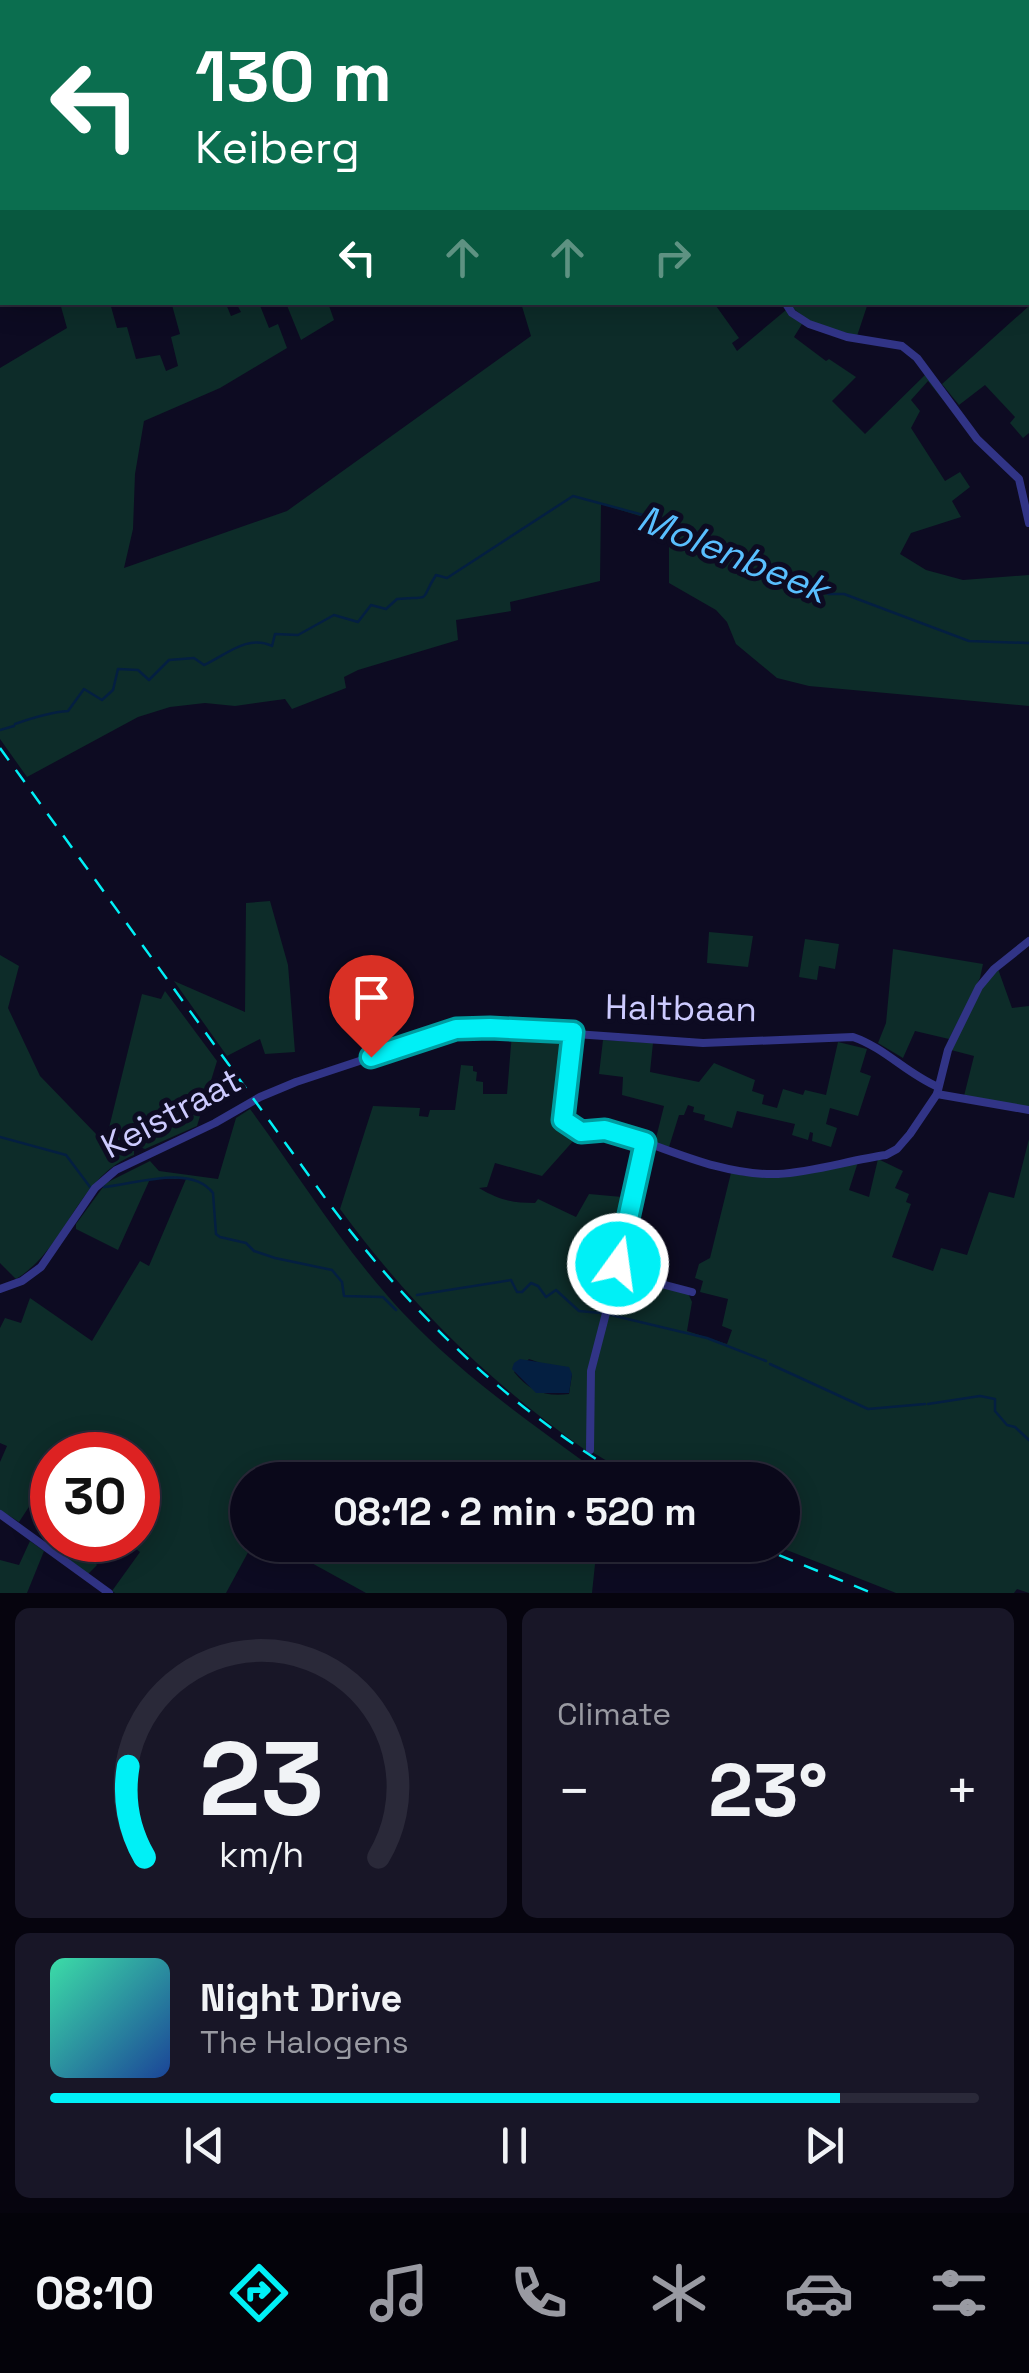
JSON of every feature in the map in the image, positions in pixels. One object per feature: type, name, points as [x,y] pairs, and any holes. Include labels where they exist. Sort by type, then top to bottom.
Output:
[{"type":"street","points":[[788,305],[809,324],[847,337],[902,346],[917,358],[977,439],[1014,472],[1029,522]]},
{"type":"street","points":[[573,1032],[563,1120],[581,1132],[605,1130],[732,1170],[797,1172],[893,1152],[910,1134],[938,1090],[953,1038],[978,988],[994,968],[1029,941]]},
{"type":"street","name":"Haltbaan","points":[[296,1082],[456,1029],[490,1028],[703,1043],[853,1037],[868,1042],[938,1090]]},
{"type":"street","name":"Keistraat","points":[[0,1289],[22,1281],[42,1267],[95,1188],[116,1170],[222,1120],[260,1096],[296,1082]]},
{"type":"street","points":[[938,1090],[1029,1110]]},
{"type":"street","points":[[590,1450],[590,1371],[645,1142]]},
{"type":"street","points":[[616,1272],[692,1292]]},
{"type":"street","points":[[0,1514],[108,1593]]},
{"type":"green space","points":[[61,305],[111,305],[117,328],[127,327],[136,359],[160,355],[166,371],[178,366],[171,337],[180,334],[172,305],[226,305],[231,316],[241,312],[237,305],[260,305],[269,328],[278,324],[287,348],[220,388],[144,421],[135,474],[133,529],[124,568],[287,511],[531,336],[522,305],[715,305],[739,338],[732,343],[737,351],[786,310],[802,324],[794,337],[856,377],[832,401],[865,434],[926,374],[945,399],[928,381],[911,400],[920,411],[911,428],[945,481],[960,472],[970,487],[952,501],[961,517],[911,533],[900,554],[926,570],[963,580],[1029,575],[1029,706],[809,686],[777,678],[736,644],[727,622],[716,610],[669,583],[669,525],[601,504],[600,581],[510,602],[511,611],[456,620],[458,640],[358,670],[344,677],[346,688],[292,709],[285,699],[235,706],[205,703],[170,707],[138,717],[27,777],[0,739],[0,368],[67,328]]},
{"type":"green space","points":[[287,305],[329,305],[334,320],[301,340]]},
{"type":"green space","points":[[789,305],[867,305],[857,336],[810,322]]},
{"type":"green space","points":[[1029,306],[1029,433],[1023,438],[1010,423],[1015,417],[985,385],[959,405],[942,384]]},
{"type":"green space","points":[[270,901],[288,965],[295,1052],[265,1054],[260,1039],[227,1056],[174,981],[245,1012],[246,903]]},
{"type":"green space","points":[[709,932],[753,936],[748,967],[707,963]]},
{"type":"green space","points":[[805,939],[839,944],[835,969],[819,966],[817,980],[799,977]]},
{"type":"green space","points":[[893,949],[983,964],[980,978],[949,1039],[915,1031],[903,1058],[878,1043],[886,1023]]},
{"type":"green space","points":[[0,955],[19,966],[8,1008],[40,1076],[96,1134],[134,1151],[134,1155],[98,1180],[48,1250],[16,1279],[0,1263]]},
{"type":"green space","points":[[998,969],[1012,1008],[1029,1006],[1029,1107],[964,1096],[974,1056],[951,1050],[979,992]]},
{"type":"green space","points":[[165,991],[217,1061],[197,1126],[145,1149],[107,1136],[142,994],[161,999]]},
{"type":"green space","points":[[512,1033],[567,1037],[557,1116],[563,1129],[575,1139],[542,1176],[495,1163],[487,1187],[479,1188],[512,1201],[535,1203],[538,1199],[576,1217],[589,1194],[633,1198],[597,1345],[588,1452],[518,1399],[454,1341],[395,1278],[340,1209],[373,1106],[420,1108],[419,1116],[428,1117],[430,1110],[455,1110],[461,1065],[473,1066],[476,1081],[483,1082],[483,1094],[507,1094]],"holes":[[[529,1359],[572,1374],[569,1394],[552,1395],[532,1388],[514,1372]]]},
{"type":"green space","points":[[603,1040],[653,1043],[650,1072],[699,1082],[714,1063],[755,1080],[752,1091],[764,1095],[762,1104],[777,1108],[783,1089],[803,1095],[805,1090],[826,1095],[838,1042],[867,1049],[860,1072],[871,1076],[858,1116],[830,1108],[826,1124],[837,1128],[831,1147],[812,1141],[810,1132],[808,1140],[792,1135],[795,1124],[737,1111],[732,1128],[704,1120],[705,1115],[693,1112],[694,1107],[688,1105],[684,1115],[679,1115],[669,1147],[655,1142],[664,1106],[622,1095],[623,1077],[599,1074]]},
{"type":"green space","points":[[250,1109],[342,1239],[424,1334],[468,1374],[584,1462],[230,1462],[230,1562],[243,1562],[226,1593],[115,1593],[112,1591],[133,1562],[160,1562],[160,1432],[30,1432],[30,1505],[19,1522],[0,1510],[0,1462],[7,1446],[0,1443],[0,1328],[5,1318],[21,1323],[30,1298],[92,1341],[140,1261],[149,1266],[186,1179],[150,1179],[118,1250],[76,1229],[76,1224],[106,1183],[150,1161],[159,1171],[218,1179],[236,1118]]},
{"type":"green space","points":[[1029,1139],[1029,1593],[1017,1589],[1014,1593],[896,1593],[800,1555],[800,1462],[609,1462],[592,1452],[591,1379],[617,1276],[688,1293],[692,1302],[687,1331],[727,1344],[732,1330],[722,1326],[728,1299],[700,1292],[703,1281],[695,1278],[699,1264],[710,1258],[731,1173],[746,1176],[858,1162],[849,1190],[869,1197],[878,1159],[903,1171],[895,1188],[909,1194],[906,1202],[911,1204],[892,1257],[933,1271],[941,1248],[967,1255],[989,1192],[1014,1198]]},
{"type":"green space","points":[[30,1541],[30,1562],[40,1562],[27,1593],[0,1593],[0,1560],[19,1565]]},
{"type":"green space","points":[[72,1562],[95,1562],[97,1565],[88,1574]]},
{"type":"green space","points":[[310,1562],[595,1562],[592,1593],[366,1593]]},
{"type":"water","points":[[520,1359],[569,1367],[569,1393],[536,1393],[512,1369]]},
{"type":"waterway","name":"Molenbeek","points":[[15,724],[68,711],[84,689],[102,700],[113,690],[118,669],[138,670],[149,680],[169,660],[194,658],[204,665],[246,644],[272,646],[275,634],[298,635],[334,615],[358,622],[371,605],[386,609],[397,599],[424,596],[436,575],[447,578],[573,496],[684,526],[829,594],[844,594],[969,641],[1029,643]]},
{"type":"waterway","name":"Molenbeek","points":[[0,730],[14,726]]},
{"type":"waterway","points":[[0,1137],[66,1155],[90,1187]]},
{"type":"waterway","points":[[104,1187],[177,1178],[203,1184],[213,1193],[216,1234],[220,1237],[246,1243],[254,1251],[275,1258],[332,1270],[342,1282],[344,1296],[383,1297],[396,1310]]},
{"type":"waterway","points":[[417,1295],[511,1280],[517,1292],[531,1283],[546,1297],[556,1290],[579,1311],[601,1313]]},
{"type":"waterway","points":[[611,1315],[707,1338],[766,1361]]},
{"type":"waterway","points":[[770,1364],[868,1409],[925,1404]]},
{"type":"waterway","points":[[928,1404],[980,1396],[995,1399],[995,1411],[1029,1440]]},
{"type":"railway","points":[[0,748],[360,1243],[465,1356],[544,1422],[602,1462]]},
{"type":"railway","points":[[796,1562],[872,1593]]},
{"type":"route","points":[[371,1057],[456,1029],[573,1032],[563,1120],[581,1132],[612,1131],[645,1142],[618,1264]]}]
